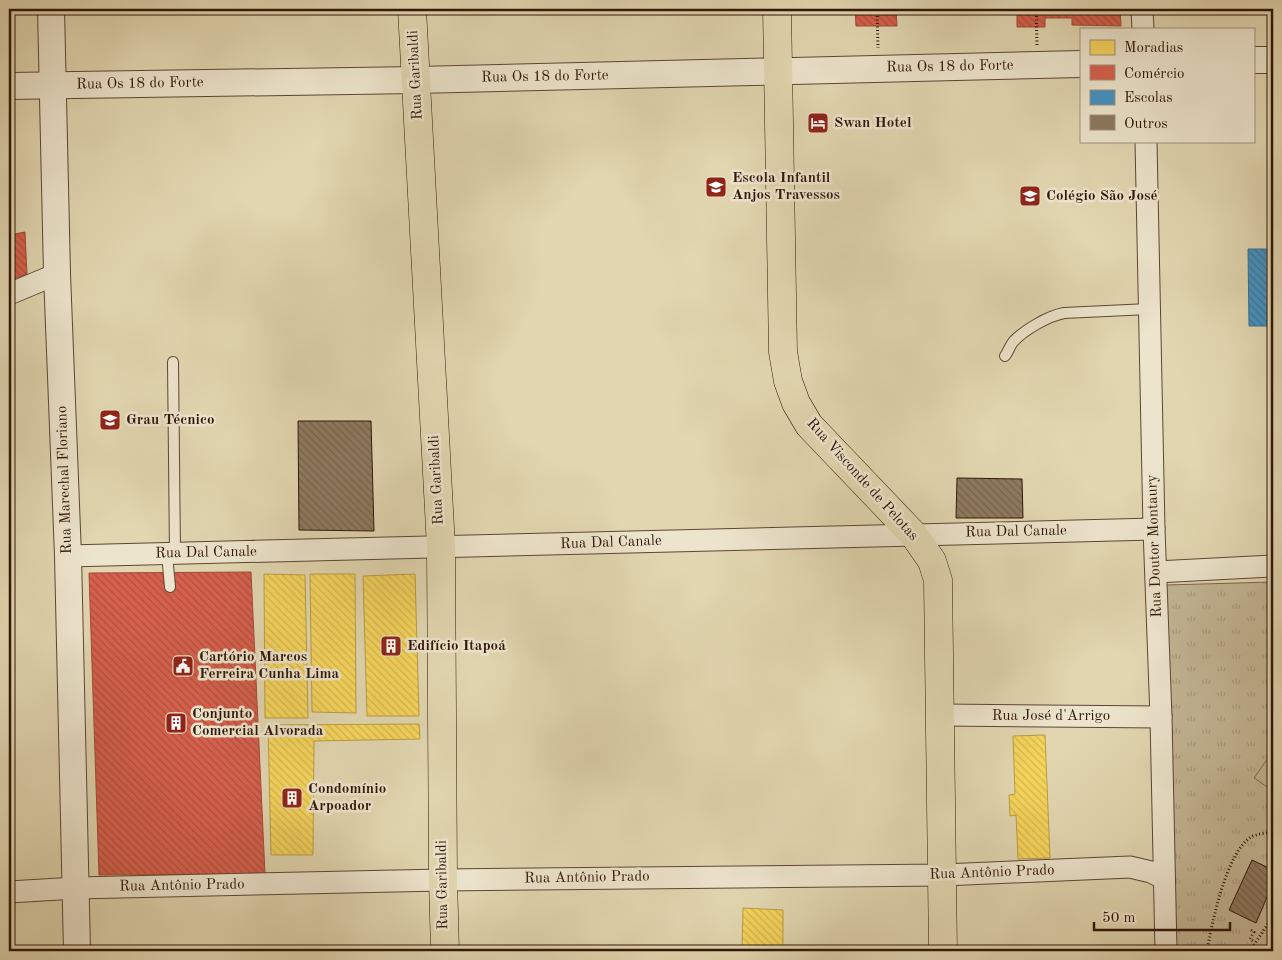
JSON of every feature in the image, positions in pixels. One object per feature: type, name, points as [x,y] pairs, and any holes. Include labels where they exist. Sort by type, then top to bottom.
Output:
[{"type":"main road","name":"Rua Garibaldi","points":[[412,9],[441,547],[445,951]]},
{"type":"main road","name":"Rua Visconde de Pelotas","points":[[777,9],[783,352],[788,381],[796,403],[809,425],[914,535],[932,561],[938,580],[944,951]]},
{"type":"street","name":"Rua Marechal Floriano","points":[[51,9],[57,274],[68,556],[77,951]]},
{"type":"street","points":[[1142,9],[1143,28]]},
{"type":"street","points":[[1254,60],[1273,60]]},
{"type":"street","name":"Rua Os 18 do Forte","points":[[9,86],[416,80],[1080,64]]},
{"type":"street","name":"Rua Doutor Montaury","points":[[1146,142],[1154,529],[1161,717],[1166,951]]},
{"type":"street","points":[[9,294],[57,274]]},
{"type":"street","name":"Rua Dal Canale","points":[[68,556],[1154,529]]},
{"type":"street","points":[[1156,572],[1273,566]]},
{"type":"street","name":"Rua José d'Arrigo","points":[[941,715],[1161,717]]},
{"type":"street","name":"Rua Antônio Prado","points":[[9,892],[76,888],[443,880],[943,875],[1130,867],[1151,872],[1163,878]]},
{"type":"lane","points":[[1005,356],[1013,343],[1040,322],[1052,316],[1064,313],[1149,309]]},
{"type":"lane","points":[[170,587],[173,362]]},
{"type":"path","points":[[877,9],[879,69]]},
{"type":"path","points":[[1036,9],[1038,65]]},
{"type":"path","points":[[1207,951],[1213,917],[1235,854],[1251,837],[1273,832]]},
{"type":"path","points":[[1250,951],[1273,916]]},
{"type":"path","points":[[1251,930],[1254,932],[1250,939],[1255,942]]},
{"type":"green space","points":[[1273,582],[1273,951],[1170,951],[1165,585]]},
{"type":"green space","points":[[1273,751],[1273,791],[1254,778]]},
{"type":"building: Moradias","points":[[264,574],[305,575],[308,718],[265,718]]},
{"type":"building: Moradias","points":[[310,574],[355,574],[356,713],[312,712]]},
{"type":"building: Moradias","name":"Edifício Itapoá","points":[[415,574],[419,716],[367,716],[363,576]]},
{"type":"building: Moradias","name":"Condomínio Arpoador","points":[[419,724],[420,739],[314,741],[313,855],[271,855],[268,725]]},
{"type":"building: Moradias","points":[[1045,735],[1050,858],[1018,859],[1016,815],[1010,816],[1009,795],[1015,794],[1013,736]]},
{"type":"building: Moradias","points":[[743,908],[783,910],[783,951],[742,951]]},
{"type":"building: Comércio","points":[[855,9],[896,9],[897,26],[856,26]]},
{"type":"building: Comércio","points":[[1017,9],[1120,9],[1121,26],[1072,25],[1072,18],[1045,18],[1045,27],[1017,27]]},
{"type":"building: Comércio","points":[[25,232],[27,274],[9,281],[9,235]]},
{"type":"building: Comércio","name":"Conjunto Comercial Alvorada","points":[[251,572],[265,874],[99,875],[89,573]]},
{"type":"building: Escolas","points":[[1248,249],[1273,249],[1273,326],[1249,326]]},
{"type":"building: Outros","points":[[298,421],[371,421],[374,531],[299,530]]},
{"type":"building: Outros","points":[[957,478],[1022,479],[1023,518],[956,518]]},
{"type":"building: Outros","points":[[1252,860],[1273,870],[1273,883],[1256,923],[1229,910]]},
{"type":"place","name":"Swan Hotel","points":[[818,123]]},
{"type":"place","name":"Escola Infantil Anjos Travessos","points":[[716,187]]},
{"type":"place","name":"Colégio São José","points":[[1030,196]]},
{"type":"place","name":"Grau Técnico","points":[[110,420]]},
{"type":"place","name":"Edifício Itapoá","points":[[391,646]]},
{"type":"place","name":"Cartório Marcos Ferreira Cunha Lima","points":[[183,666]]},
{"type":"place","name":"Conjunto Comercial Alvorada","points":[[176,723]]},
{"type":"place","name":"Condomínio Arpoador","points":[[292,798]]}]
